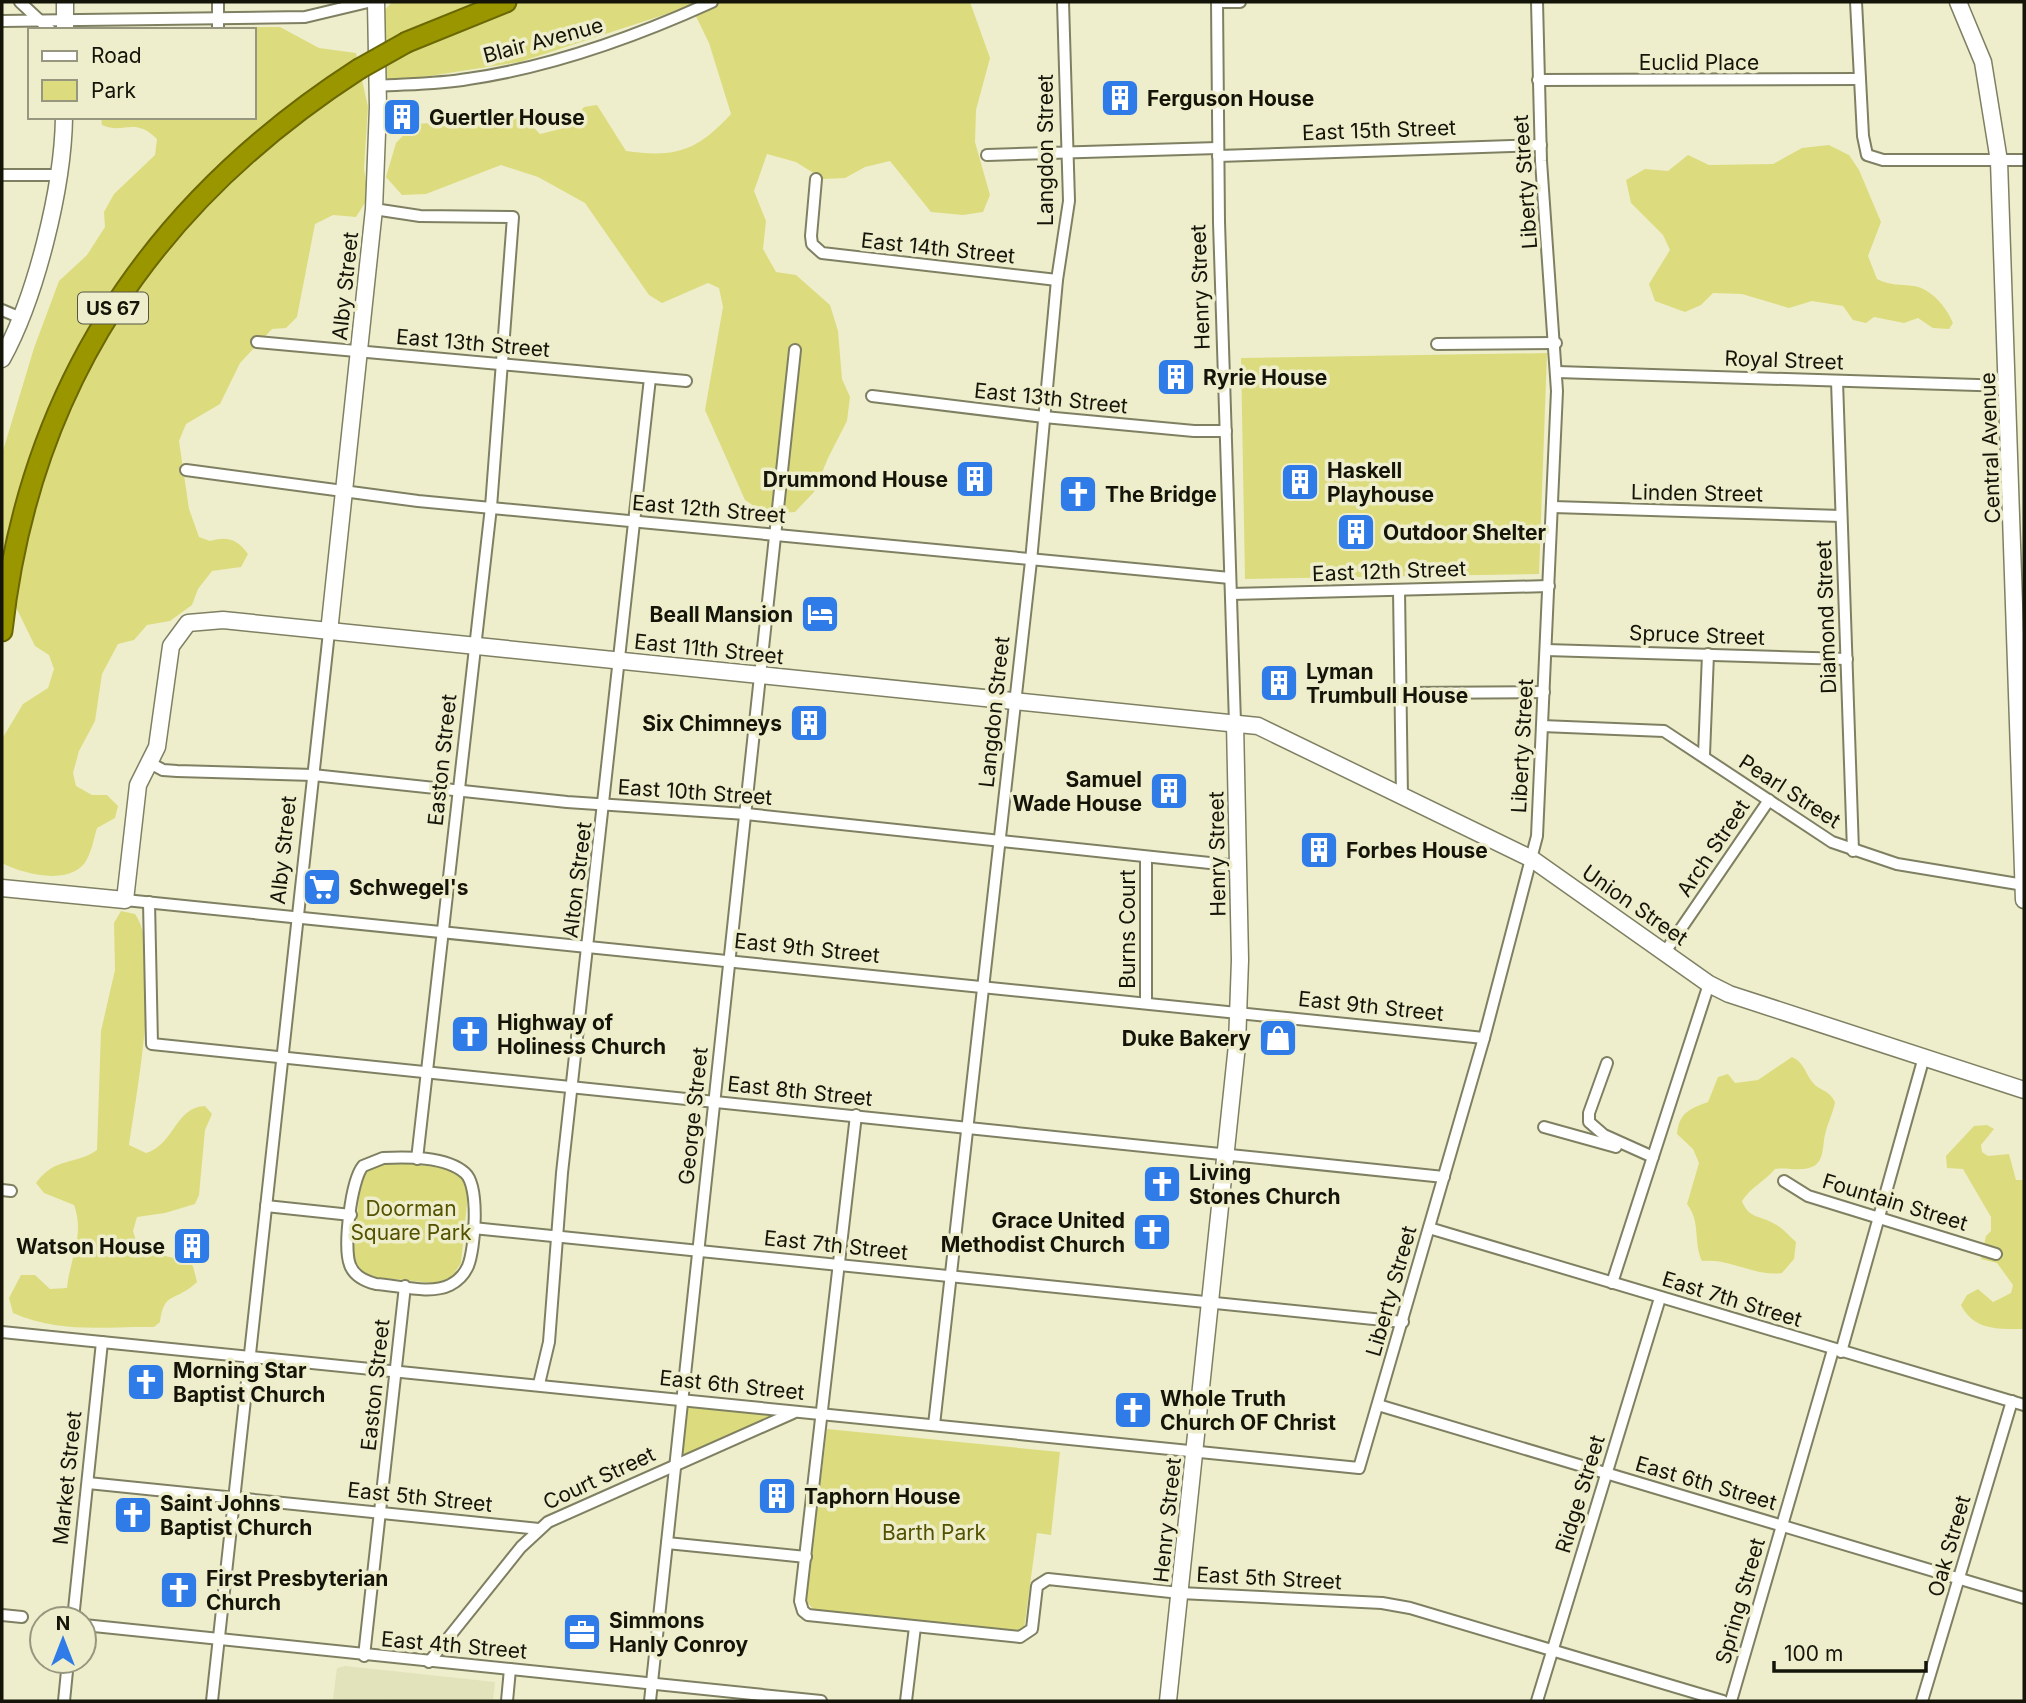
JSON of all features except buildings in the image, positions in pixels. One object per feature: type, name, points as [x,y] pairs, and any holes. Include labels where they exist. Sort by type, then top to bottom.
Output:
[{"type":"highway","name":"US 67","points":[[2,631],[18,531],[44,444],[74,375],[112,309],[185,214],[237,161],[295,114],[359,69],[407,42],[506,2]]},
{"type":"street","points":[[20,2],[48,28]]},
{"type":"street","points":[[65,2],[65,25]]},
{"type":"street","points":[[218,2],[218,24]]},
{"type":"street","points":[[2,21],[41,21],[65,25],[218,24],[322,15],[368,2]]},
{"type":"street","name":"Alby Street","points":[[212,1701],[374,209],[378,86],[376,2]]},
{"type":"street","name":"Blair Avenue","points":[[378,86],[465,80],[526,68],[607,44],[712,2]]},
{"type":"street","name":"Langdon Street","points":[[934,1425],[953,1276],[1031,561],[1057,280],[1069,201],[1065,153],[1063,2]]},
{"type":"street","points":[[1217,2],[1240,2]]},
{"type":"street","name":"Henry Street","points":[[1168,1701],[1228,1153],[1239,1011],[1235,723],[1218,152],[1217,2]]},
{"type":"street","name":"Liberty Street","points":[[1359,1468],[1484,1038],[1537,836],[1557,372],[1541,145],[1537,2]]},
{"type":"street","points":[[1856,2],[1867,155],[1883,160],[2024,160]]},
{"type":"street","name":"Central Avenue","points":[[1958,2],[1983,62],[1999,161],[2021,655],[2024,900]]},
{"type":"street","name":"Euclid Place","points":[[1538,80],[1860,79]]},
{"type":"street","points":[[2,359],[21,318],[61,175],[64,119]]},
{"type":"street","name":"East 15th Street","points":[[987,155],[1541,145]]},
{"type":"street","points":[[2,174],[61,175]]},
{"type":"street","name":"East 14th Street","points":[[816,179],[811,236],[816,249],[836,256],[1057,280]]},
{"type":"street","name":"Easton Street","points":[[374,209],[420,216],[513,218],[491,508],[417,1159]]},
{"type":"street","points":[[2,310],[21,318]]},
{"type":"street","name":"East 13th Street","points":[[257,342],[686,381]]},
{"type":"street","points":[[1437,344],[1556,343]]},
{"type":"street","name":"George Street","points":[[650,1701],[796,350]]},
{"type":"street","name":"Royal Street","points":[[1557,372],[2009,386]]},
{"type":"street","name":"Alton Street","points":[[539,1384],[549,1342],[556,1237],[650,378]]},
{"type":"street","name":"Diamond Street","points":[[1837,381],[1853,851]]},
{"type":"street","name":"East 13th Street","points":[[872,396],[1044,417],[1194,431],[1226,431]]},
{"type":"street","name":"East 12th Street","points":[[186,470],[344,492],[491,508],[1230,578]]},
{"type":"street","name":"Linden Street","points":[[1553,508],[1841,516]]},
{"type":"street","name":"East 12th Street","points":[[1231,594],[1549,586]]},
{"type":"street","points":[[1399,590],[1402,797]]},
{"type":"street","name":"East 11th Street","points":[[150,763],[160,731],[171,646],[182,628],[195,620],[206,619],[1235,723]]},
{"type":"street","name":"Spruce Street","points":[[1546,650],[1847,659]]},
{"type":"street","points":[[1704,755],[1708,654]]},
{"type":"street","points":[[1402,693],[1544,692]]},
{"type":"street","name":"Union Street","points":[[1235,723],[1258,726],[1532,859],[1709,984],[1755,1003],[2024,1090]]},
{"type":"street","name":"Pearl Street","points":[[1542,726],[1664,731],[1832,842],[1853,851],[1897,864],[2024,885]]},
{"type":"street","points":[[2,888],[125,900],[138,785],[150,763]]},
{"type":"street","name":"East 10th Street","points":[[150,763],[163,770],[313,775],[604,805],[746,814],[999,843],[1238,866]]},
{"type":"street","name":"Arch Street","points":[[1665,952],[1769,800]]},
{"type":"street","name":"Burns Court","points":[[1146,857],[1146,1002]]},
{"type":"street","name":"East 9th Street","points":[[125,900],[731,959],[1484,1038]]},
{"type":"street","name":"East 8th Street","points":[[149,902],[152,1044],[1444,1177]]},
{"type":"street","points":[[1612,1283],[1709,984]]},
{"type":"street","name":"Spring Street","points":[[1731,1701],[1782,1525],[1880,1217],[1924,1057]]},
{"type":"street","points":[[1607,1063],[1593,1100],[1589,1122],[1604,1135],[1653,1157]]},
{"type":"street","points":[[667,1543],[806,1557],[856,1115]]},
{"type":"street","points":[[1544,1127],[1653,1157]]},
{"type":"street","points":[[376,1159],[417,1159],[456,1166],[469,1177],[474,1193],[473,1228],[467,1270],[445,1287],[366,1282],[359,1277],[348,1258],[353,1186],[359,1170],[376,1159]]},
{"type":"street","name":"Fountain Street","points":[[1784,1181],[1808,1196],[1996,1254]]},
{"type":"street","points":[[267,1206],[351,1215]]},
{"type":"street","name":"East 7th Street","points":[[473,1228],[1403,1322]]},
{"type":"street","name":"East 7th Street","points":[[1429,1228],[2024,1405]]},
{"type":"street","name":"Easton Street","points":[[364,1656],[405,1286]]},
{"type":"street","name":"Ridge Street","points":[[1537,1701],[1660,1298]]},
{"type":"street","name":"East 6th Street","points":[[2,1332],[1359,1468]]},
{"type":"street","name":"Market Street","points":[[75,1605],[102,1342]]},
{"type":"street","name":"Oak Street","points":[[1923,1701],[2012,1401]]},
{"type":"street","name":"East 6th Street","points":[[1378,1405],[2024,1598]]},
{"type":"street","name":"Court Street","points":[[429,1662],[539,1529],[559,1517],[676,1463],[797,1411]]},
{"type":"street","name":"East 5th Street","points":[[88,1483],[539,1529]]},
{"type":"street","name":"East 5th Street","points":[[806,1557],[800,1601],[803,1611],[812,1616],[1026,1635],[1032,1629],[1037,1586],[1044,1580],[1180,1593],[1394,1604],[1723,1701]]},
{"type":"street","points":[[2,1615],[22,1617]]},
{"type":"street","name":"East 4th Street","points":[[98,1627],[821,1701]]},
{"type":"street","points":[[906,1701],[915,1627]]},
{"type":"street","points":[[507,1701],[510,1669]]},
{"type":"street","points":[[64,1701],[67,1675]]},
{"type":"shaded area","points":[[345,1666],[495,1682],[493,1701],[333,1699],[337,1668]]},
{"type":"green space","points":[[392,2],[970,2],[990,58],[976,110],[975,142],[990,195],[983,212],[963,215],[931,212],[890,161],[865,167],[845,178],[823,179],[796,162],[767,154],[754,191],[766,221],[763,249],[776,272],[796,275],[830,305],[838,331],[842,379],[850,397],[847,421],[814,492],[795,512],[766,514],[745,500],[705,410],[723,307],[719,288],[708,283],[662,303],[649,295],[585,203],[538,177],[501,165],[426,194],[402,195],[386,177],[396,143],[414,124],[447,122],[485,109],[519,112],[540,134],[568,127],[584,107],[597,105],[626,151],[672,152],[696,144],[731,114],[709,43],[691,6],[520,62],[397,81],[384,78],[384,11]]},
{"type":"green space","points":[[280,27],[319,48],[356,53],[368,107],[364,168],[368,198],[356,217],[333,215],[315,224],[297,317],[286,328],[272,329],[240,363],[220,404],[186,424],[179,441],[189,509],[199,537],[210,541],[232,540],[248,554],[241,567],[212,571],[198,589],[192,605],[170,621],[147,625],[134,640],[118,644],[102,674],[95,721],[79,751],[73,773],[76,786],[92,795],[107,795],[118,806],[115,818],[97,828],[84,864],[67,874],[44,876],[2,863],[2,739],[23,704],[48,688],[54,669],[49,655],[35,646],[2,579],[2,454],[34,348],[59,281],[87,255],[105,227],[104,212],[114,194],[155,155],[157,139],[149,132],[135,127],[110,128],[102,125],[101,119],[256,119],[256,28],[124,28]]},
{"type":"green space","points":[[1829,145],[1849,155],[1859,170],[1881,222],[1868,256],[1877,279],[1927,291],[1947,311],[1953,323],[1949,329],[1933,328],[1918,318],[1904,323],[1874,317],[1866,323],[1853,320],[1843,306],[1812,301],[1789,308],[1742,294],[1713,293],[1701,305],[1685,312],[1655,301],[1649,284],[1670,250],[1663,235],[1631,203],[1626,180],[1645,169],[1668,171],[1688,155],[1709,165],[1773,164],[1802,148]]},
{"type":"green space","points":[[1547,353],[1539,574],[1245,579],[1241,358]]},
{"type":"green space","points":[[121,911],[135,914],[143,933],[147,959],[145,1025],[129,1145],[146,1153],[163,1142],[181,1119],[195,1108],[205,1106],[212,1114],[205,1130],[199,1195],[195,1204],[165,1213],[137,1217],[133,1231],[138,1248],[193,1266],[197,1282],[164,1305],[160,1322],[154,1327],[83,1328],[48,1324],[13,1313],[9,1298],[21,1275],[35,1275],[50,1289],[67,1288],[78,1226],[74,1205],[44,1193],[36,1183],[43,1174],[58,1165],[97,1150],[101,1031],[115,970],[114,923]]},
{"type":"green space","points":[[1792,1057],[1814,1084],[1835,1102],[1822,1154],[1818,1163],[1809,1168],[1775,1169],[1742,1201],[1751,1214],[1768,1220],[1796,1242],[1794,1259],[1782,1273],[1772,1274],[1723,1262],[1702,1261],[1696,1225],[1687,1204],[1699,1163],[1693,1149],[1677,1134],[1680,1121],[1690,1110],[1708,1102],[1718,1077],[1728,1074],[1735,1083],[1758,1080]]},
{"type":"green space","points":[[1987,1125],[1994,1129],[1981,1145],[1982,1152],[1988,1156],[2009,1154],[2016,1180],[2024,1180],[2024,1329],[1980,1324],[1966,1313],[1961,1305],[1967,1295],[1978,1289],[1993,1302],[2011,1293],[2013,1285],[1997,1263],[1981,1259],[1986,1236],[1991,1231],[1991,1217],[1963,1169],[1947,1168],[1946,1156],[1974,1126]]},
{"type":"green space","name":"Doorman Square Park","points":[[385,1161],[452,1169],[464,1178],[468,1193],[461,1263],[451,1278],[434,1283],[373,1277],[363,1273],[353,1257],[361,1177],[365,1171]]},
{"type":"green space","points":[[686,1403],[788,1412],[680,1458]]},
{"type":"green space","name":"Barth Park","points":[[827,1429],[1060,1452],[1051,1535],[1037,1533],[1024,1629],[1016,1632],[815,1611],[806,1601]]},
{"type":"place","name":"Ferguson House","points":[[1120,98]]},
{"type":"place","name":"Guertler House","points":[[402,117]]},
{"type":"place","name":"Ryrie House","points":[[1176,377]]},
{"type":"place","name":"Drummond House","points":[[975,479]]},
{"type":"place","name":"Haskell Playhouse","points":[[1300,482]]},
{"type":"place","name":"The Bridge","points":[[1078,494]]},
{"type":"place","name":"Outdoor Shelter","points":[[1356,532]]},
{"type":"place","name":"Beall Mansion","points":[[820,614]]},
{"type":"place","name":"Lyman Trumbull House","points":[[1279,683]]},
{"type":"place","name":"Six Chimneys","points":[[809,723]]},
{"type":"place","name":"Samuel Wade House","points":[[1169,791]]},
{"type":"place","name":"Forbes House","points":[[1319,850]]},
{"type":"place","name":"Schwegel's","points":[[322,887]]},
{"type":"place","name":"Highway of Holiness Church","points":[[470,1034]]},
{"type":"place","name":"Duke Bakery","points":[[1278,1038]]},
{"type":"place","name":"Living Stones Church","points":[[1162,1184]]},
{"type":"place","name":"Grace United Methodist Church","points":[[1152,1232]]},
{"type":"place","name":"Watson House","points":[[192,1246]]},
{"type":"place","name":"Morning Star Baptist Church","points":[[146,1382]]},
{"type":"place","name":"Whole Truth Church OF Christ","points":[[1133,1410]]},
{"type":"place","name":"Taphorn House","points":[[777,1496]]},
{"type":"place","name":"Saint Johns Baptist Church","points":[[133,1515]]},
{"type":"place","name":"First Presbyterian Church","points":[[179,1590]]},
{"type":"place","name":"Simmons Hanly Conroy","points":[[582,1632]]}]
